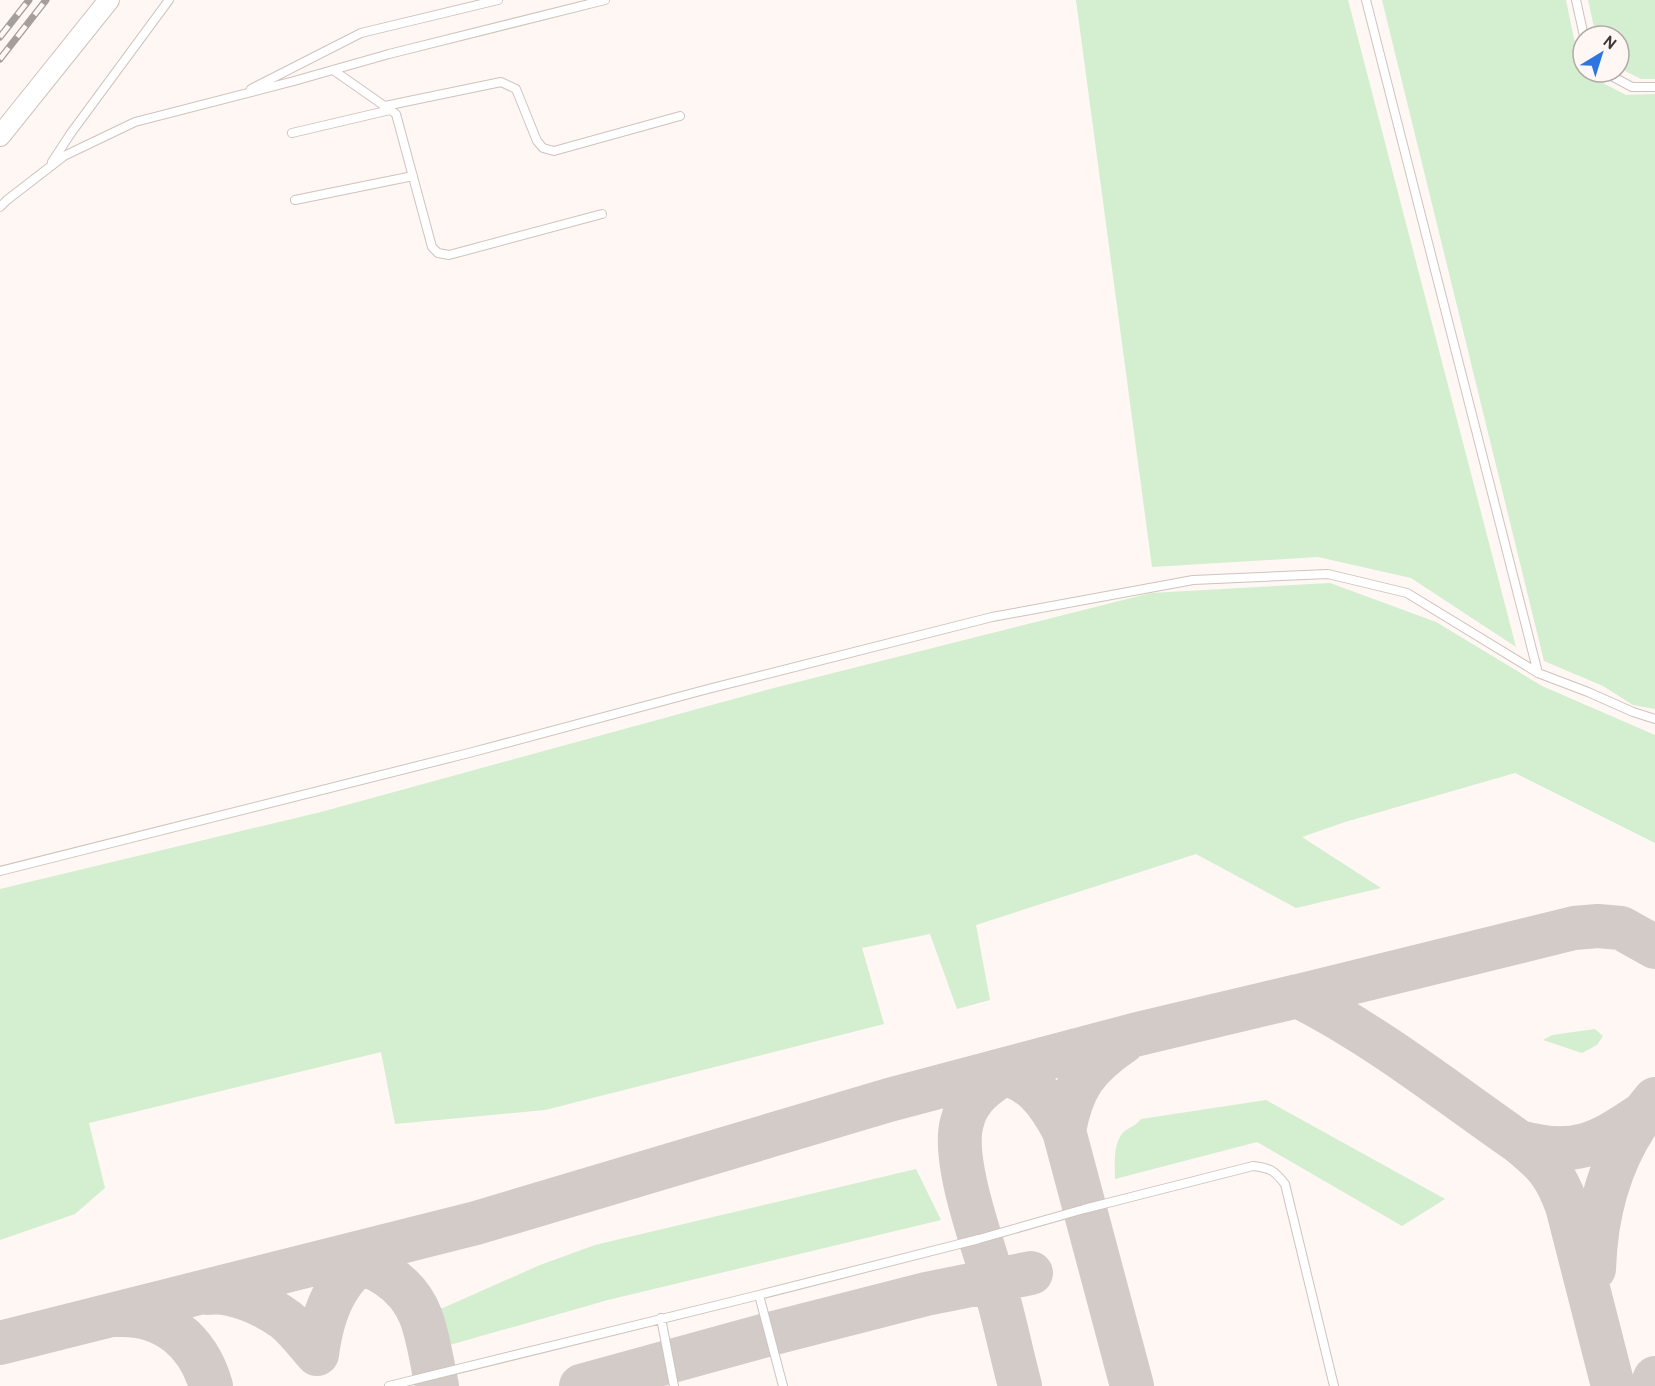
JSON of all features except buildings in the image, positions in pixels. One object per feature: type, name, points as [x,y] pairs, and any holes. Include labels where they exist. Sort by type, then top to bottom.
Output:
[{"type":"street","points":[[0,136],[109,0]]},
{"type":"lane","points":[[47,169],[169,0]]},
{"type":"lane","points":[[237,96],[361,33],[498,0]]},
{"type":"lane","points":[[0,207],[64,156],[135,122],[389,54],[605,0]]},
{"type":"lane","points":[[1366,0],[1538,673]]},
{"type":"lane","points":[[1576,0],[1581,24]]},
{"type":"lane","points":[[333,70],[396,114],[432,247],[438,253],[449,255],[602,214]]},
{"type":"lane","points":[[292,133],[501,82],[516,89],[537,141],[543,148],[554,151],[680,116]]},
{"type":"lane","points":[[1626,84],[1632,87],[1655,87]]},
{"type":"lane","points":[[295,201],[413,176]]},
{"type":"lane","points":[[0,871],[469,753],[992,617],[1193,580],[1328,574],[1407,593],[1538,673],[1655,719]]},
{"type":"lane","points":[[389,1386],[979,1239],[1084,1209],[1253,1166],[1270,1168],[1284,1184],[1334,1386]]},
{"type":"lane","points":[[759,1295],[783,1386]]},
{"type":"lane","points":[[660,1318],[674,1386]]},
{"type":"green space","points":[[1076,0],[1348,0],[1516,647],[1411,578],[1318,557],[1152,567]]},
{"type":"green space","points":[[1382,0],[1566,0],[1571,24],[1571,84],[1605,84],[1626,95],[1655,94],[1655,709],[1633,705],[1603,686],[1544,661]]},
{"type":"green space","points":[[1588,0],[1655,0],[1655,79],[1641,79],[1631,74],[1631,24],[1593,24]]},
{"type":"green space","points":[[1330,583],[1436,622],[1542,686],[1655,735],[1655,843],[1515,773],[1345,822],[1302,837],[1381,888],[1296,908],[1196,854],[976,925],[990,1000],[957,1009],[930,934],[862,948],[884,1024],[545,1110],[395,1124],[381,1052],[89,1123],[105,1188],[75,1214],[0,1240],[0,889],[321,812],[770,689],[1151,593]]},
{"type":"green space","points":[[1595,1029],[1603,1036],[1597,1045],[1582,1053],[1543,1040],[1552,1035]]},
{"type":"green space","points":[[1266,1100],[1445,1199],[1402,1226],[1257,1142],[1115,1179],[1115,1155],[1119,1139],[1124,1132],[1141,1119]]},
{"type":"green space","points":[[916,1169],[941,1220],[608,1300],[446,1346],[436,1311],[540,1265],[595,1245]]},
{"type":"taxiway","points":[[1298,996],[1574,928],[1598,926],[1621,928],[1655,947]]},
{"type":"taxiway","points":[[0,1343],[476,1223],[889,1100],[1134,1035],[1298,996],[1356,1029],[1411,1065],[1519,1142],[1549,1170],[1567,1206],[1613,1386]]},
{"type":"taxiway","points":[[1064,1131],[1071,1102],[1083,1079],[1099,1060],[1123,1042]]},
{"type":"taxiway","points":[[996,1072],[1020,1079],[1038,1092],[1064,1131],[1132,1386]]},
{"type":"taxiway","points":[[1006,1072],[973,1099],[965,1113],[960,1138],[964,1179],[998,1296],[1020,1386]]},
{"type":"taxiway","points":[[1594,1269],[1599,1223],[1610,1179],[1628,1137],[1655,1099]]},
{"type":"taxiway","points":[[1519,1142],[1555,1148],[1584,1145],[1611,1134],[1641,1115]]},
{"type":"taxiway","points":[[208,1293],[238,1296],[278,1314],[317,1354],[323,1322],[335,1293],[354,1269],[381,1250]]},
{"type":"taxiway","points":[[336,1261],[349,1261],[375,1269],[398,1284],[407,1294],[424,1325],[437,1386]]},
{"type":"taxiway","points":[[581,1386],[926,1294],[1031,1273]]},
{"type":"taxiway","points":[[117,1315],[150,1319],[177,1333],[198,1356],[211,1386]]},
{"type":"taxiway","points":[[1652,1386],[1655,1378]]},
{"type":"railway","points":[[0,37],[29,0]]},
{"type":"railway","points":[[0,59],[46,0]]}]
